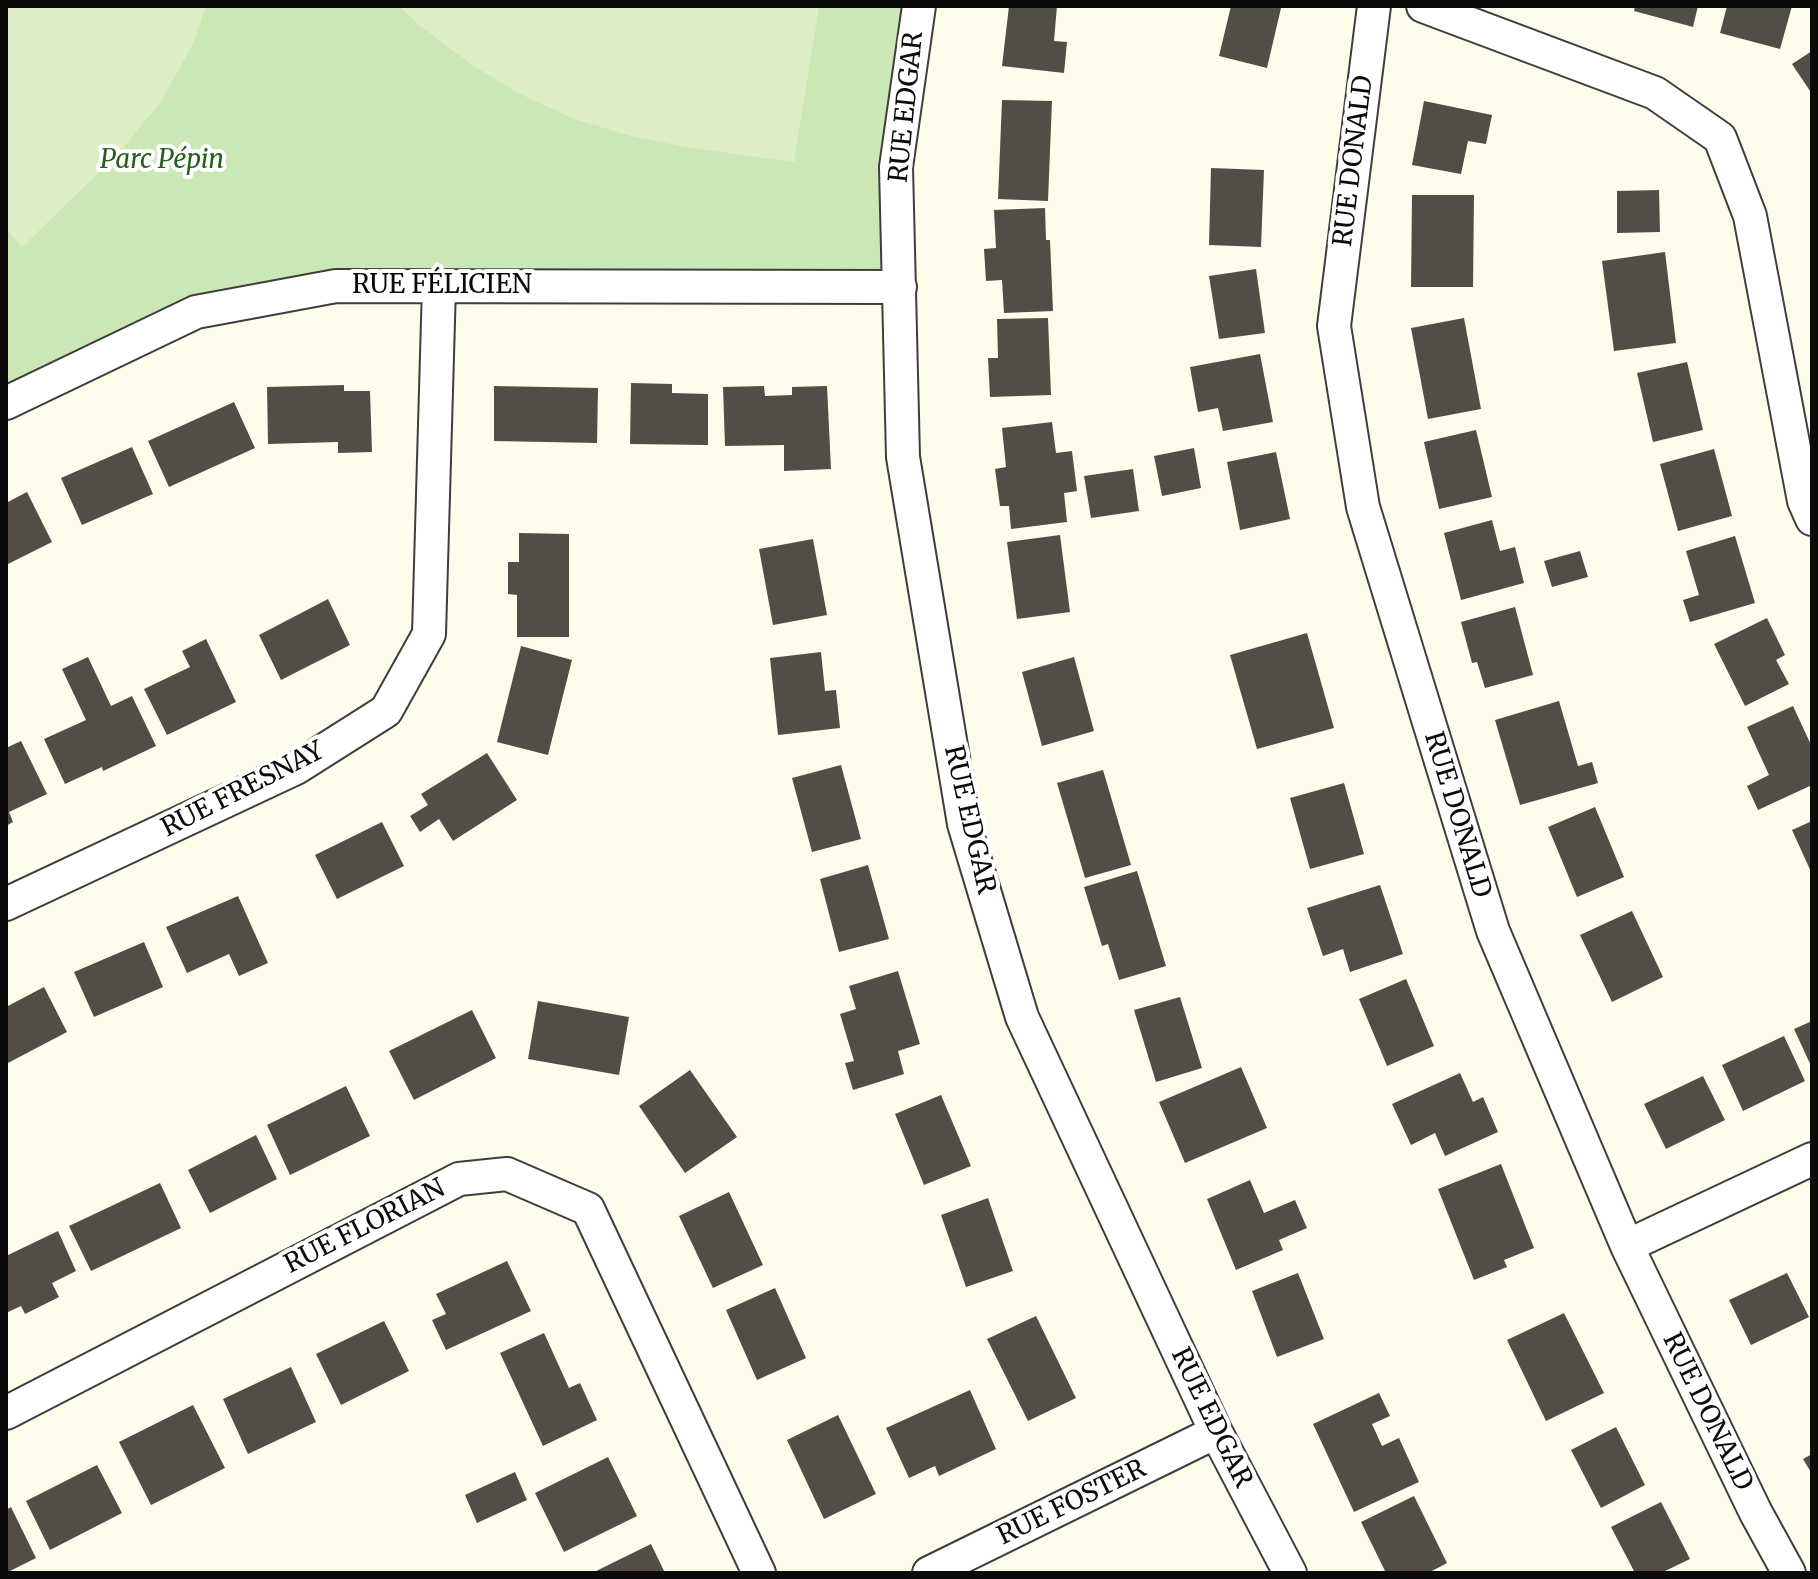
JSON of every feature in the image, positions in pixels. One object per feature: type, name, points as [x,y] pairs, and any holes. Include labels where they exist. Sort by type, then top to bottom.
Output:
[{"type":"street","name":"RUE EDGAR","points":[[919,6],[896,167],[903,457],[964,824],[1022,1017],[1216,1432],[1290,1573]]},
{"type":"street","name":"RUE DONALD","points":[[1374,6],[1334,326],[1363,507],[1493,931],[1627,1246],[1756,1513],[1789,1573]]},
{"type":"street","points":[[1423,6],[1655,93],[1720,138],[1750,216],[1804,501],[1812,519]]},
{"type":"street","name":"RUE FÉLICIEN","points":[[6,403],[196,312],[336,286],[900,287]]},
{"type":"street","name":"RUE FRESNAY","points":[[6,904],[296,768],[386,711],[429,634],[439,286]]},
{"type":"street","points":[[1627,1246],[1812,1159]]},
{"type":"street","name":"RUE FLORIAN","points":[[6,1413],[459,1179],[507,1174],[588,1209],[759,1573]]},
{"type":"street","name":"RUE FOSTER","points":[[929,1573],[1216,1432]]},
{"type":"green space","name":"Parc Pépin","points":[[6,6],[919,6],[900,287],[355,286],[196,312],[6,403]]},
{"type":"green space","points":[[6,6],[206,6],[194,42],[160,103],[118,154],[22,247],[6,228]]},
{"type":"green space","points":[[399,6],[819,6],[794,162],[685,147],[631,136],[574,119],[518,93],[471,64]]},
{"type":"building","points":[[1009,6],[1057,6],[1054,41],[1067,42],[1064,73],[1002,66]]},
{"type":"building","points":[[1231,6],[1281,8],[1267,68],[1219,56]]},
{"type":"building","points":[[1635,6],[1698,6],[1693,27],[1634,11]]},
{"type":"building","points":[[1727,6],[1792,6],[1780,49],[1720,33]]},
{"type":"building","points":[[1812,51],[1812,94],[1792,64]]},
{"type":"building","points":[[1002,100],[1052,101],[1048,201],[998,199]]},
{"type":"building","points":[[1424,101],[1492,115],[1486,144],[1468,141],[1461,174],[1412,165]]},
{"type":"building","points":[[1211,168],[1264,170],[1261,247],[1209,245]]},
{"type":"building","points":[[1659,190],[1660,232],[1617,233],[1617,191]]},
{"type":"building","points":[[1412,195],[1474,195],[1473,287],[1411,287]]},
{"type":"building","points":[[1045,208],[1046,240],[1050,240],[1053,311],[1004,313],[1002,280],[986,281],[984,249],[996,248],[994,210]]},
{"type":"building","points":[[1665,252],[1676,343],[1614,351],[1602,261]]},
{"type":"building","points":[[1256,269],[1265,333],[1219,339],[1209,276]]},
{"type":"building","points":[[1048,318],[1051,395],[990,397],[988,358],[998,358],[997,319]]},
{"type":"building","points":[[1464,318],[1481,409],[1428,419],[1411,328]]},
{"type":"building","points":[[1260,354],[1273,422],[1223,431],[1218,408],[1198,412],[1190,367]]},
{"type":"building","points":[[1687,362],[1703,430],[1653,442],[1637,373]]},
{"type":"building","points":[[631,383],[672,384],[672,393],[708,394],[708,445],[630,444]]},
{"type":"building","points":[[344,385],[344,391],[370,391],[372,452],[338,453],[338,442],[268,444],[267,387]]},
{"type":"building","points":[[494,386],[598,388],[597,443],[494,441]]},
{"type":"building","points":[[764,386],[765,396],[792,395],[792,387],[827,386],[831,469],[784,471],[784,445],[725,446],[723,387]]},
{"type":"building","points":[[234,402],[255,448],[169,487],[148,441]]},
{"type":"building","points":[[1052,422],[1056,453],[1072,451],[1077,491],[1064,493],[1067,522],[1011,529],[1009,506],[1000,506],[995,469],[1006,467],[1002,428]]},
{"type":"building","points":[[1476,430],[1492,497],[1439,509],[1424,442]]},
{"type":"building","points":[[132,447],[153,494],[82,525],[61,478]]},
{"type":"building","points":[[1194,448],[1201,488],[1162,496],[1154,456]]},
{"type":"building","points":[[1714,449],[1732,516],[1678,531],[1660,464]]},
{"type":"building","points":[[1276,452],[1290,519],[1240,530],[1227,462]]},
{"type":"building","points":[[1133,469],[1139,511],[1091,518],[1084,476]]},
{"type":"building","points":[[27,492],[52,542],[6,565],[6,503]]},
{"type":"building","points":[[1492,520],[1500,551],[1515,547],[1524,583],[1461,600],[1444,533]]},
{"type":"building","points":[[519,533],[569,534],[569,637],[517,637],[517,595],[508,594],[508,562],[519,562]]},
{"type":"building","points":[[1060,535],[1070,612],[1017,619],[1007,542]]},
{"type":"building","points":[[1735,536],[1755,603],[1690,622],[1683,600],[1699,595],[1686,551]]},
{"type":"building","points":[[813,539],[827,615],[773,625],[759,549]]},
{"type":"building","points":[[1580,551],[1588,577],[1552,587],[1544,561]]},
{"type":"building","points":[[328,599],[350,645],[281,680],[259,635]]},
{"type":"building","points":[[1515,607],[1533,675],[1485,688],[1477,662],[1472,663],[1461,622]]},
{"type":"building","points":[[1767,618],[1785,655],[1776,660],[1789,684],[1745,706],[1714,644]]},
{"type":"building","points":[[1307,633],[1334,728],[1257,749],[1230,655]]},
{"type":"building","points":[[206,639],[236,702],[167,735],[144,689],[190,667],[182,651]]},
{"type":"building","points":[[521,646],[572,660],[548,755],[497,742]]},
{"type":"building","points":[[821,652],[825,691],[836,690],[840,728],[778,735],[770,658]]},
{"type":"building","points":[[88,657],[111,706],[132,696],[156,746],[103,771],[102,767],[65,784],[44,739],[86,720],[62,669]]},
{"type":"building","points":[[1074,657],[1094,731],[1042,746],[1022,672]]},
{"type":"building","points":[[1559,701],[1578,766],[1592,762],[1598,783],[1520,805],[1495,720]]},
{"type":"building","points":[[1793,706],[1812,747],[1812,785],[1758,810],[1747,786],[1769,775],[1747,727]]},
{"type":"building","points":[[21,741],[47,794],[9,812],[13,822],[6,826],[6,748]]},
{"type":"building","points":[[487,753],[517,800],[453,841],[439,819],[420,832],[410,816],[428,805],[421,794]]},
{"type":"building","points":[[841,765],[861,839],[812,852],[792,778]]},
{"type":"building","points":[[1103,770],[1131,865],[1085,878],[1057,783]]},
{"type":"building","points":[[1344,783],[1364,854],[1310,869],[1290,798]]},
{"type":"building","points":[[1595,807],[1624,877],[1577,897],[1548,827]]},
{"type":"building","points":[[1812,821],[1812,874],[1792,830]]},
{"type":"building","points":[[382,822],[404,866],[337,899],[315,855]]},
{"type":"building","points":[[868,865],[889,939],[839,952],[820,879]]},
{"type":"building","points":[[1137,871],[1166,966],[1119,980],[1108,944],[1102,946],[1084,887]]},
{"type":"building","points":[[1380,885],[1403,954],[1350,972],[1343,949],[1323,956],[1307,908]]},
{"type":"building","points":[[238,896],[268,963],[239,976],[229,954],[187,973],[166,927]]},
{"type":"building","points":[[1632,911],[1663,977],[1612,1002],[1580,935]]},
{"type":"building","points":[[144,942],[163,987],[94,1017],[74,972]]},
{"type":"building","points":[[898,971],[920,1044],[898,1051],[904,1074],[853,1090],[845,1063],[854,1061],[840,1014],[856,1009],[849,986]]},
{"type":"building","points":[[1406,979],[1434,1046],[1387,1066],[1359,999]]},
{"type":"building","points":[[44,987],[67,1032],[6,1064],[6,1007]]},
{"type":"building","points":[[1180,997],[1202,1068],[1156,1082],[1134,1010]]},
{"type":"building","points":[[538,1001],[629,1017],[619,1075],[528,1059]]},
{"type":"building","points":[[472,1010],[496,1058],[414,1100],[389,1051]]},
{"type":"building","points":[[1812,1021],[1812,1068],[1794,1029]]},
{"type":"building","points":[[1784,1036],[1805,1081],[1743,1111],[1722,1065]]},
{"type":"building","points":[[1241,1067],[1267,1128],[1185,1163],[1159,1102]]},
{"type":"building","points":[[690,1070],[737,1137],[685,1173],[639,1106]]},
{"type":"building","points":[[1460,1073],[1473,1102],[1483,1097],[1498,1132],[1445,1156],[1435,1133],[1411,1145],[1392,1104]]},
{"type":"building","points":[[1703,1076],[1725,1120],[1666,1149],[1644,1104]]},
{"type":"building","points":[[346,1086],[370,1136],[290,1175],[267,1125]]},
{"type":"building","points":[[941,1095],[971,1166],[924,1185],[895,1114]]},
{"type":"building","points":[[256,1135],[277,1179],[210,1213],[188,1170]]},
{"type":"building","points":[[1501,1164],[1534,1248],[1504,1260],[1507,1267],[1474,1280],[1438,1189]]},
{"type":"building","points":[[1250,1180],[1264,1213],[1295,1200],[1307,1228],[1279,1240],[1283,1250],[1236,1270],[1207,1199]]},
{"type":"building","points":[[160,1183],[181,1228],[91,1271],[69,1226]]},
{"type":"building","points":[[729,1192],[763,1265],[713,1288],[679,1216]]},
{"type":"building","points":[[988,1198],[1013,1271],[966,1287],[941,1215]]},
{"type":"building","points":[[58,1231],[76,1271],[52,1283],[59,1297],[25,1314],[21,1306],[6,1313],[6,1256]]},
{"type":"building","points":[[507,1261],[531,1311],[446,1350],[432,1320],[446,1314],[436,1294]]},
{"type":"building","points":[[1298,1273],[1324,1339],[1277,1357],[1252,1291]]},
{"type":"building","points":[[1787,1273],[1809,1317],[1751,1345],[1729,1300]]},
{"type":"building","points":[[775,1288],[806,1358],[757,1380],[726,1310]]},
{"type":"building","points":[[1564,1313],[1604,1393],[1546,1421],[1507,1340]]},
{"type":"building","points":[[1036,1316],[1076,1398],[1028,1421],[987,1339]]},
{"type":"building","points":[[384,1321],[409,1371],[341,1405],[316,1354]]},
{"type":"building","points":[[544,1333],[569,1388],[580,1383],[597,1420],[543,1446],[500,1353]]},
{"type":"building","points":[[291,1367],[316,1422],[248,1454],[223,1399]]},
{"type":"building","points":[[970,1390],[996,1449],[939,1476],[935,1466],[909,1478],[886,1428]]},
{"type":"building","points":[[1379,1393],[1390,1416],[1372,1424],[1382,1446],[1399,1438],[1419,1482],[1354,1512],[1313,1424]]},
{"type":"building","points":[[193,1405],[225,1468],[151,1505],[119,1442]]},
{"type":"building","points":[[838,1415],[876,1494],[824,1519],[787,1440]]},
{"type":"building","points":[[1616,1427],[1645,1485],[1601,1508],[1571,1450]]},
{"type":"building","points":[[1812,1454],[1812,1474],[1803,1459]]},
{"type":"building","points":[[608,1457],[637,1516],[564,1552],[535,1493]]},
{"type":"building","points":[[97,1465],[122,1513],[50,1550],[26,1501]]},
{"type":"building","points":[[515,1472],[527,1500],[477,1523],[465,1495]]},
{"type":"building","points":[[1414,1496],[1447,1563],[1428,1573],[1386,1573],[1361,1522]]},
{"type":"building","points":[[1661,1502],[1690,1559],[1661,1573],[1635,1573],[1611,1527]]},
{"type":"building","points":[[11,1507],[36,1558],[6,1573],[6,1510]]},
{"type":"building","points":[[651,1544],[665,1573],[592,1573]]}]
